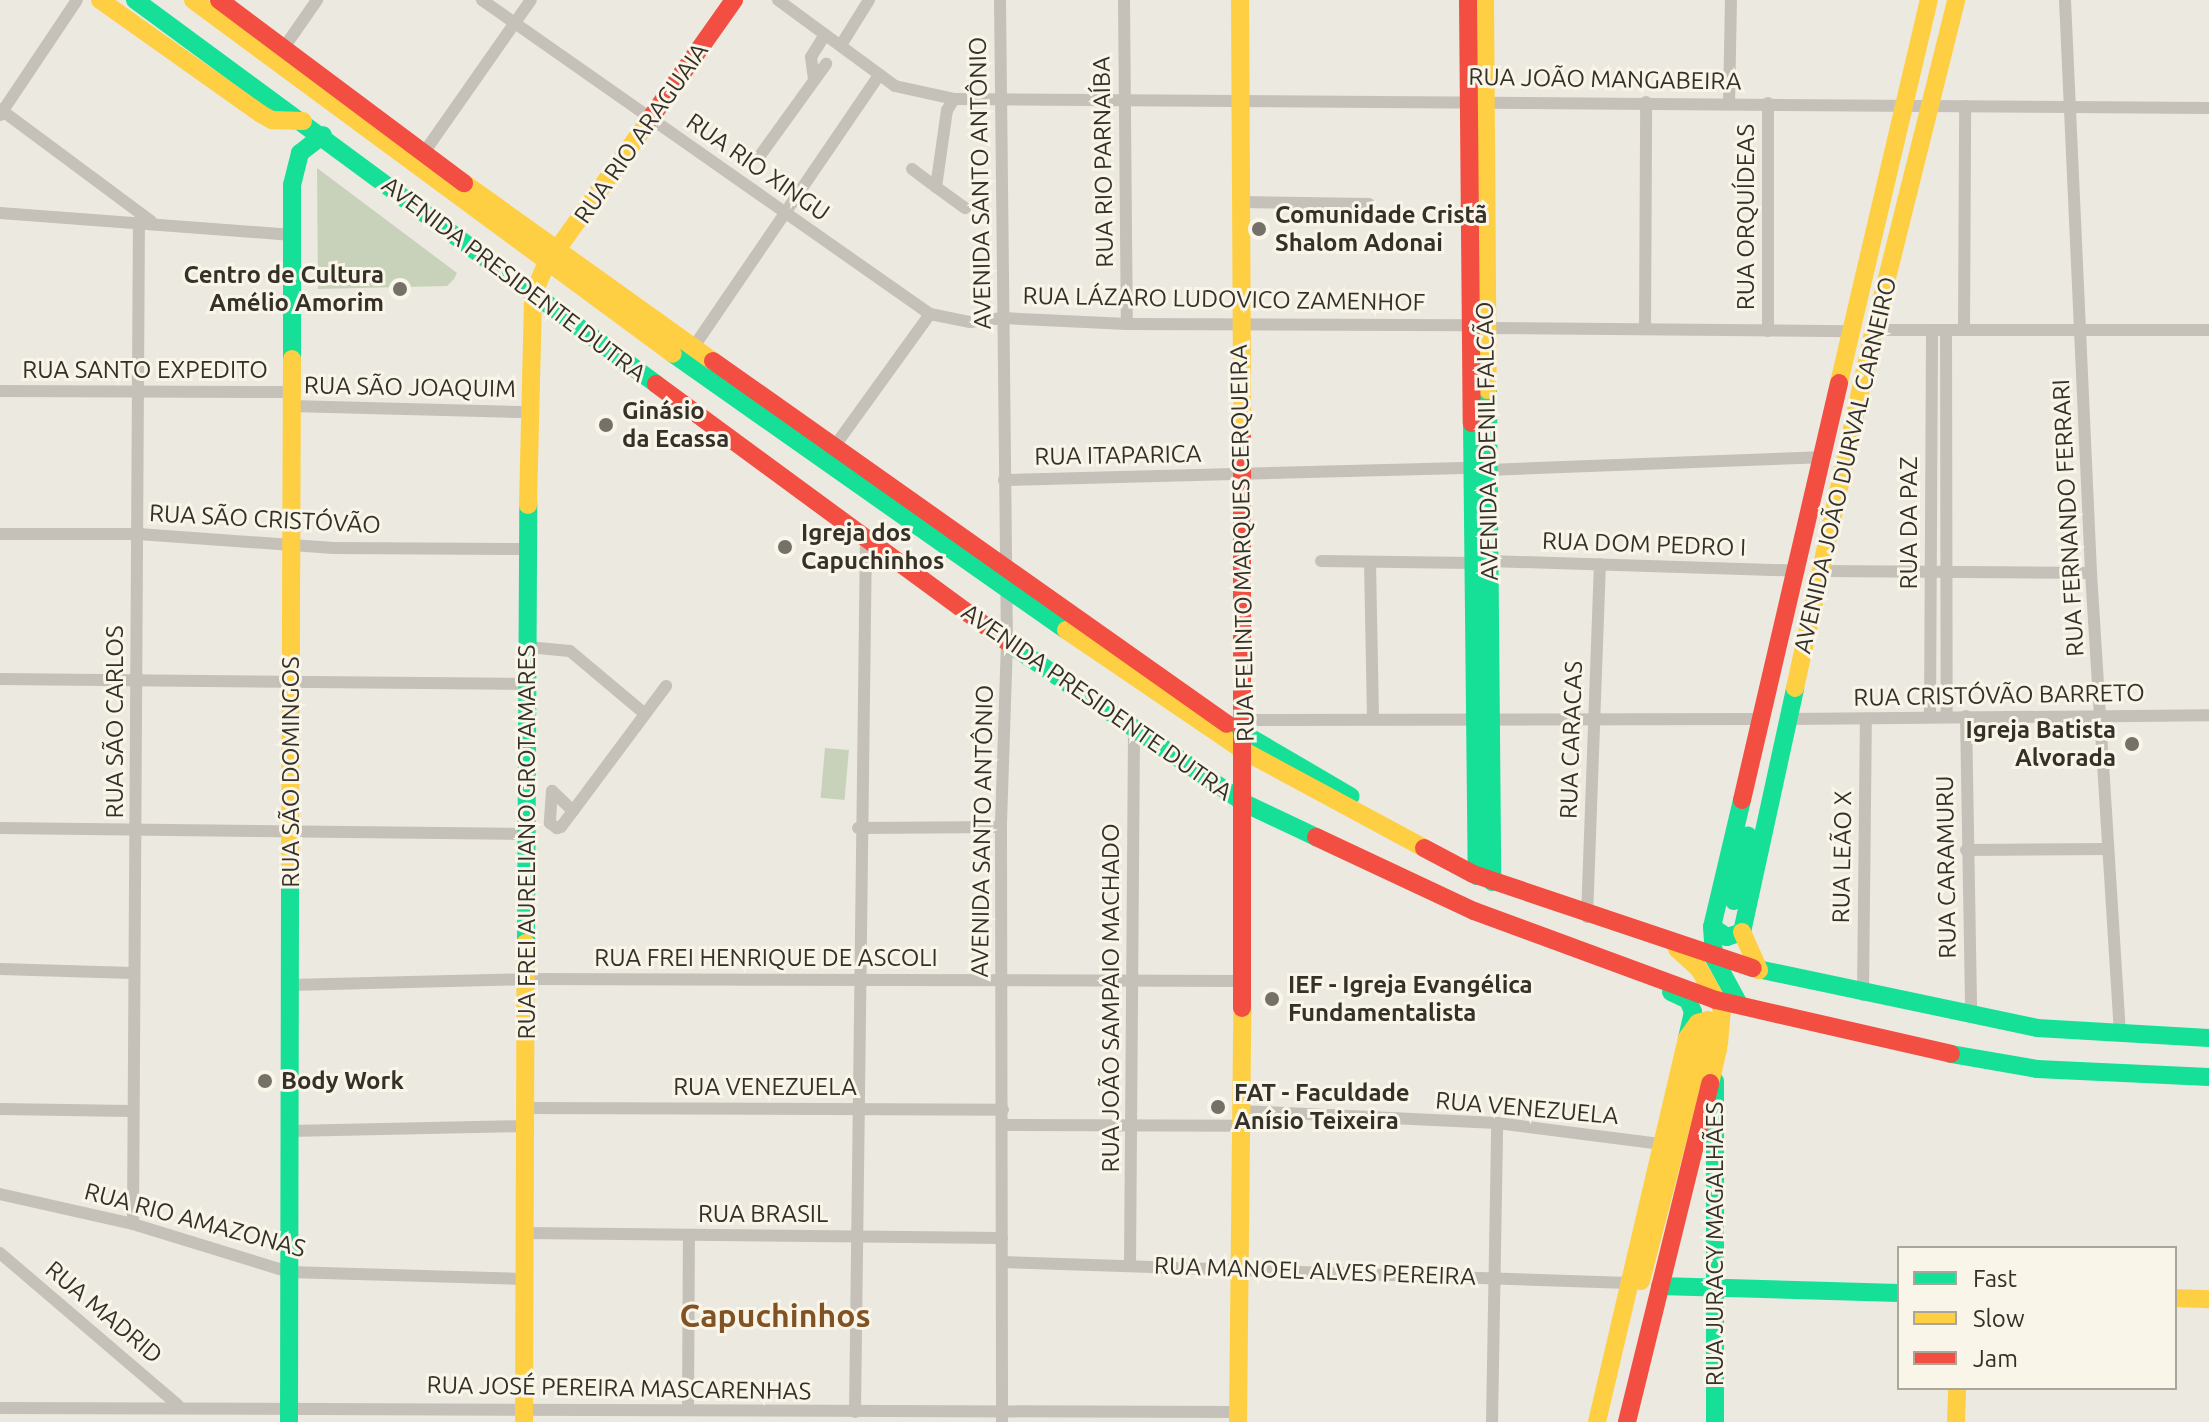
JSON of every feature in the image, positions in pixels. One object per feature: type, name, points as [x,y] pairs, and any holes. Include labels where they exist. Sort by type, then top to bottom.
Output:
[{"type":"main road","points":[[100,0],[272,120],[303,121]]},
{"type":"main road","name":"AVENIDA PRESIDENTE DUTRA","points":[[135,0],[323,135],[533,295],[1007,642],[1134,732],[1244,803],[1474,911],[1716,1000],[1890,1043],[2037,1069],[2209,1077]]},
{"type":"main road","name":"AVENIDA PRESIDENTE DUTRA","points":[[193,0],[450,182],[559,247],[695,345],[767,409]]},
{"type":"main road","name":"AVENIDA PRESIDENTE DUTRA","points":[[219,0],[423,154],[450,182],[546,265],[621,318],[767,409],[1005,579],[1244,736],[1481,877],[1587,917],[1714,958],[1863,995],[1971,1017],[2120,1034],[2209,1038]]},
{"type":"main road","name":"RUA RIO ARAGUAIA","points":[[546,265],[654,120],[734,0]]},
{"type":"main road","name":"RUA FELINTO MARQUES CERQUEIRA","points":[[1238,1417],[1242,1267],[1244,803],[1240,0]]},
{"type":"main road","name":"AVENIDA ADENIL FALCÃO","points":[[1468,0],[1477,100],[1481,877]]},
{"type":"main road","name":"AVENIDA ADENIL FALCÃO","points":[[1477,100],[1485,0]]},
{"type":"main road","name":"AVENIDA JOÃO DURVAL CARNEIRO","points":[[1728,927],[1761,719],[1799,571],[1821,457],[1929,0]]},
{"type":"main road","name":"AVENIDA JOÃO DURVAL CARNEIRO","points":[[1728,927],[1789,719],[1874,330],[1956,0]]},
{"type":"main road","points":[[166,46],[188,39]]},
{"type":"main road","points":[[301,79],[365,110]]},
{"type":"main road","name":"RUA SÃO DOMINGOS","points":[[289,1414],[292,235],[296,163],[303,150],[323,135]]},
{"type":"main road","name":"RUA FREI AURELIANO GROTAMARES","points":[[524,1416],[528,412],[533,295],[546,265]]},
{"type":"main road","points":[[621,318],[635,302]]},
{"type":"main road","points":[[1799,571],[1806,589]]},
{"type":"main road","points":[[1739,1004],[1714,958],[1728,927],[1806,589],[1820,571]]},
{"type":"main road","points":[[1597,1422],[1662,1144],[1703,1041],[1722,1009],[1699,969],[1675,945],[1728,927]]},
{"type":"main road","points":[[1728,927],[1759,970]]},
{"type":"main road","points":[[1627,1422],[1715,1065],[1688,1000],[1658,981]]},
{"type":"main road","points":[[1619,1336],[1652,1248],[1703,1041],[1731,1024],[1762,1012]]},
{"type":"main road","name":"RUA JURACY MAGALHÃES","points":[[1715,1065],[1715,1422]]},
{"type":"main road","points":[[1645,1340],[1652,1248]]},
{"type":"main road","points":[[1660,1286],[1897,1293]]},
{"type":"main road","points":[[2177,1298],[2209,1299]]},
{"type":"main road","points":[[1956,1422],[1957,1390]]},
{"type":"street","points":[[77,0],[1,111],[145,221]]},
{"type":"street","points":[[283,49],[317,0]]},
{"type":"street","name":"RUA RIO XINGU","points":[[482,0],[930,314]]},
{"type":"street","points":[[423,154],[531,0]]},
{"type":"street","name":"RUA JOÃO MANGABEIRA","points":[[778,0],[879,75],[919,94],[954,99],[1477,100],[2209,108]]},
{"type":"street","points":[[841,45],[869,0]]},
{"type":"street","name":"AVENIDA SANTO ANTÔNIO","points":[[1000,0],[1007,642],[1001,827],[1002,1417]]},
{"type":"street","name":"RUA RIO PARNAÍBA","points":[[1124,0],[1127,324]]},
{"type":"street","points":[[1729,103],[1731,0]]},
{"type":"street","name":"RUA FERNANDO FERRARI","points":[[2065,0],[2091,573],[2120,1034]]},
{"type":"street","points":[[814,79],[811,57],[825,35]]},
{"type":"street","points":[[759,157],[826,64]]},
{"type":"street","points":[[695,345],[788,215],[879,75]]},
{"type":"street","points":[[936,187],[947,110],[954,99]]},
{"type":"street","points":[[1645,328],[1646,102]]},
{"type":"street","name":"RUA ORQUÍDEAS","points":[[1768,103],[1768,331]]},
{"type":"street","points":[[1964,330],[1965,106]]},
{"type":"street","points":[[912,169],[965,208]]},
{"type":"street","points":[[1242,202],[1369,204]]},
{"type":"street","points":[[0,213],[145,221],[292,235]]},
{"type":"street","name":"RUA SÃO CARLOS","points":[[133,1224],[131,1111],[138,391],[145,221]]},
{"type":"street","points":[[831,452],[930,314]]},
{"type":"street","name":"RUA LÁZARO LUDOVICO ZAMENHOF","points":[[930,314],[970,322],[1003,318],[1127,324],[1851,331]]},
{"type":"street","points":[[1874,330],[2209,330]]},
{"type":"street","name":"RUA DA PAZ","points":[[1930,717],[1932,330]]},
{"type":"street","name":"RUA DA PAZ","points":[[1946,330],[1949,511],[1947,716]]},
{"type":"street","name":"RUA SANTO EXPEDITO","points":[[0,391],[138,391],[290,399]]},
{"type":"street","name":"RUA SÃO JOAQUIM","points":[[290,399],[528,412]]},
{"type":"street","name":"RUA ITAPARICA","points":[[1004,480],[1821,457]]},
{"type":"street","points":[[1931,511],[1949,511]]},
{"type":"street","name":"RUA SÃO CRISTÓVÃO","points":[[0,534],[138,534],[334,548],[527,549]]},
{"type":"street","points":[[855,1412],[858,828],[866,536]]},
{"type":"street","name":"RUA DOM PEDRO I","points":[[1321,561],[1600,564],[1799,571]]},
{"type":"street","points":[[1370,562],[1373,719]]},
{"type":"street","name":"RUA CARACAS","points":[[1587,917],[1600,564]]},
{"type":"street","points":[[1820,571],[2091,573]]},
{"type":"street","points":[[528,647],[570,651],[644,713]]},
{"type":"street","points":[[0,679],[527,684]]},
{"type":"street","points":[[573,811],[666,686]]},
{"type":"street","name":"RUA CRISTÓVÃO BARRETO","points":[[1789,719],[2209,715]]},
{"type":"street","name":"RUA CARAMURU","points":[[1966,716],[1971,1017]]},
{"type":"street","points":[[1244,736],[1373,719],[1761,719]]},
{"type":"street","name":"RUA LEÃO X","points":[[1863,995],[1866,719]]},
{"type":"street","name":"RUA JOÃO SAMPAIO MACHADO","points":[[1130,1265],[1134,732]]},
{"type":"street","points":[[858,828],[1001,827]]},
{"type":"street","points":[[0,828],[527,834]]},
{"type":"street","points":[[1966,850],[2108,849]]},
{"type":"street","points":[[0,969],[133,973]]},
{"type":"street","name":"RUA FREI HENRIQUE DE ASCOLI","points":[[289,985],[527,979],[1243,981]]},
{"type":"street","points":[[0,1109],[131,1111]]},
{"type":"street","name":"RUA VENEZUELA","points":[[289,1131],[527,1117],[857,1109],[1003,1110]]},
{"type":"street","name":"RUA VENEZUELA","points":[[1003,1125],[1133,1126],[1242,1119],[1497,1123],[1662,1144]]},
{"type":"street","points":[[1492,1422],[1497,1123]]},
{"type":"street","name":"RUA RIO AMAZONAS","points":[[0,1194],[133,1224],[289,1272],[524,1279]]},
{"type":"street","name":"RUA BRASIL","points":[[525,1233],[1002,1238]]},
{"type":"street","points":[[688,1410],[689,1236]]},
{"type":"street","name":"RUA MADRID","points":[[0,1253],[178,1405]]},
{"type":"street","name":"RUA MANOEL ALVES PEREIRA","points":[[1002,1262],[1242,1267],[1629,1283]]},
{"type":"street","name":"RUA JOSÉ PEREIRA MASCARENHAS","points":[[0,1408],[52,1415],[178,1405],[289,1414],[524,1416],[688,1410],[766,1417],[855,1412],[1002,1417],[1238,1417]]},
{"type":"green space","points":[[317,168],[457,273],[454,279],[447,286],[318,289]]},
{"type":"green space","points":[[825,748],[849,750],[845,800],[821,798]]},
{"type":"traffic: fast","points":[[135,0],[656,384]]},
{"type":"traffic: fast","points":[[292,359],[292,185],[300,153],[323,135]]},
{"type":"traffic: fast","points":[[673,354],[1066,630]]},
{"type":"traffic: fast","points":[[1488,390],[1492,882]]},
{"type":"traffic: fast","points":[[1472,423],[1477,876]]},
{"type":"traffic: fast","points":[[526,943],[528,505]]},
{"type":"traffic: fast","points":[[1011,645],[1244,803],[1316,837]]},
{"type":"traffic: fast","points":[[1742,800],[1712,927],[1727,937],[1742,932],[1795,688]]},
{"type":"traffic: fast","points":[[1227,724],[1350,796]]},
{"type":"traffic: fast","points":[[1734,901],[1748,835]]},
{"type":"traffic: fast","points":[[289,1422],[290,879]]},
{"type":"traffic: fast","points":[[1712,927],[1714,958],[1739,1004]]},
{"type":"traffic: fast","points":[[1753,968],[2037,1028],[2209,1038]]},
{"type":"traffic: fast","points":[[1671,992],[1688,1000],[1693,1012],[1687,1038]]},
{"type":"traffic: fast","points":[[1951,1054],[2037,1069],[2209,1077]]},
{"type":"traffic: fast","points":[[1715,1081],[1715,1422]]},
{"type":"traffic: fast","points":[[1660,1286],[1897,1293]]},
{"type":"traffic: slow","points":[[100,0],[261,114],[272,120],[303,121]]},
{"type":"traffic: slow","points":[[193,0],[673,354]]},
{"type":"traffic: slow","points":[[1240,0],[1242,437]]},
{"type":"traffic: slow","points":[[1485,0],[1488,390]]},
{"type":"traffic: slow","points":[[1839,383],[1929,0]]},
{"type":"traffic: slow","points":[[1795,688],[1874,330],[1956,0]]},
{"type":"traffic: slow","points":[[528,505],[533,295],[546,265],[650,119]]},
{"type":"traffic: slow","points":[[464,183],[713,361]]},
{"type":"traffic: slow","points":[[290,879],[292,359]]},
{"type":"traffic: slow","points":[[1066,630],[1244,751],[1424,848]]},
{"type":"traffic: slow","points":[[1742,932],[1759,970]]},
{"type":"traffic: slow","points":[[524,1422],[526,943]]},
{"type":"traffic: slow","points":[[1677,949],[1699,969],[1722,1009],[1719,1044]]},
{"type":"traffic: slow","points":[[1238,1422],[1242,1008]]},
{"type":"traffic: slow","points":[[1597,1422],[1687,1038],[1698,1023],[1708,1020],[1718,1049],[1710,1083]]},
{"type":"traffic: slow","points":[[1641,1281],[1703,1041]]},
{"type":"traffic: slow","points":[[2177,1298],[2209,1299]]},
{"type":"traffic: slow","points":[[1956,1422],[1957,1390]]},
{"type":"traffic: jam","points":[[219,0],[464,183]]},
{"type":"traffic: jam","points":[[650,119],[734,0]]},
{"type":"traffic: jam","points":[[1468,0],[1472,423]]},
{"type":"traffic: jam","points":[[713,361],[1227,724]]},
{"type":"traffic: jam","points":[[1742,800],[1839,383]]},
{"type":"traffic: jam","points":[[656,384],[1011,645]]},
{"type":"traffic: jam","points":[[1242,437],[1242,1008]]},
{"type":"traffic: jam","points":[[1316,837],[1474,911],[1716,1000],[1951,1054]]},
{"type":"traffic: jam","points":[[1424,848],[1473,874],[1753,968]]},
{"type":"traffic: jam","points":[[1627,1422],[1710,1083]]},
{"type":"place","name":"Comunidade Cristã Shalom Adonai","points":[[1259,229]]},
{"type":"place","name":"Centro de Cultura Amélio Amorim","points":[[400,289]]},
{"type":"place","name":"Ginásio da Ecassa","points":[[606,425]]},
{"type":"place","name":"Igreja dos Capuchinhos","points":[[785,547]]},
{"type":"place","name":"Igreja Batista Alvorada","points":[[2132,744]]},
{"type":"place","name":"IEF - Igreja Evangélica Fundamentalista","points":[[1272,999]]},
{"type":"place","name":"Body Work","points":[[265,1081]]},
{"type":"place","name":"FAT - Faculdade Anísio Teixeira","points":[[1218,1107]]},
{"type":"district","name":"Capuchinhos","points":[[775,1315]]}]
